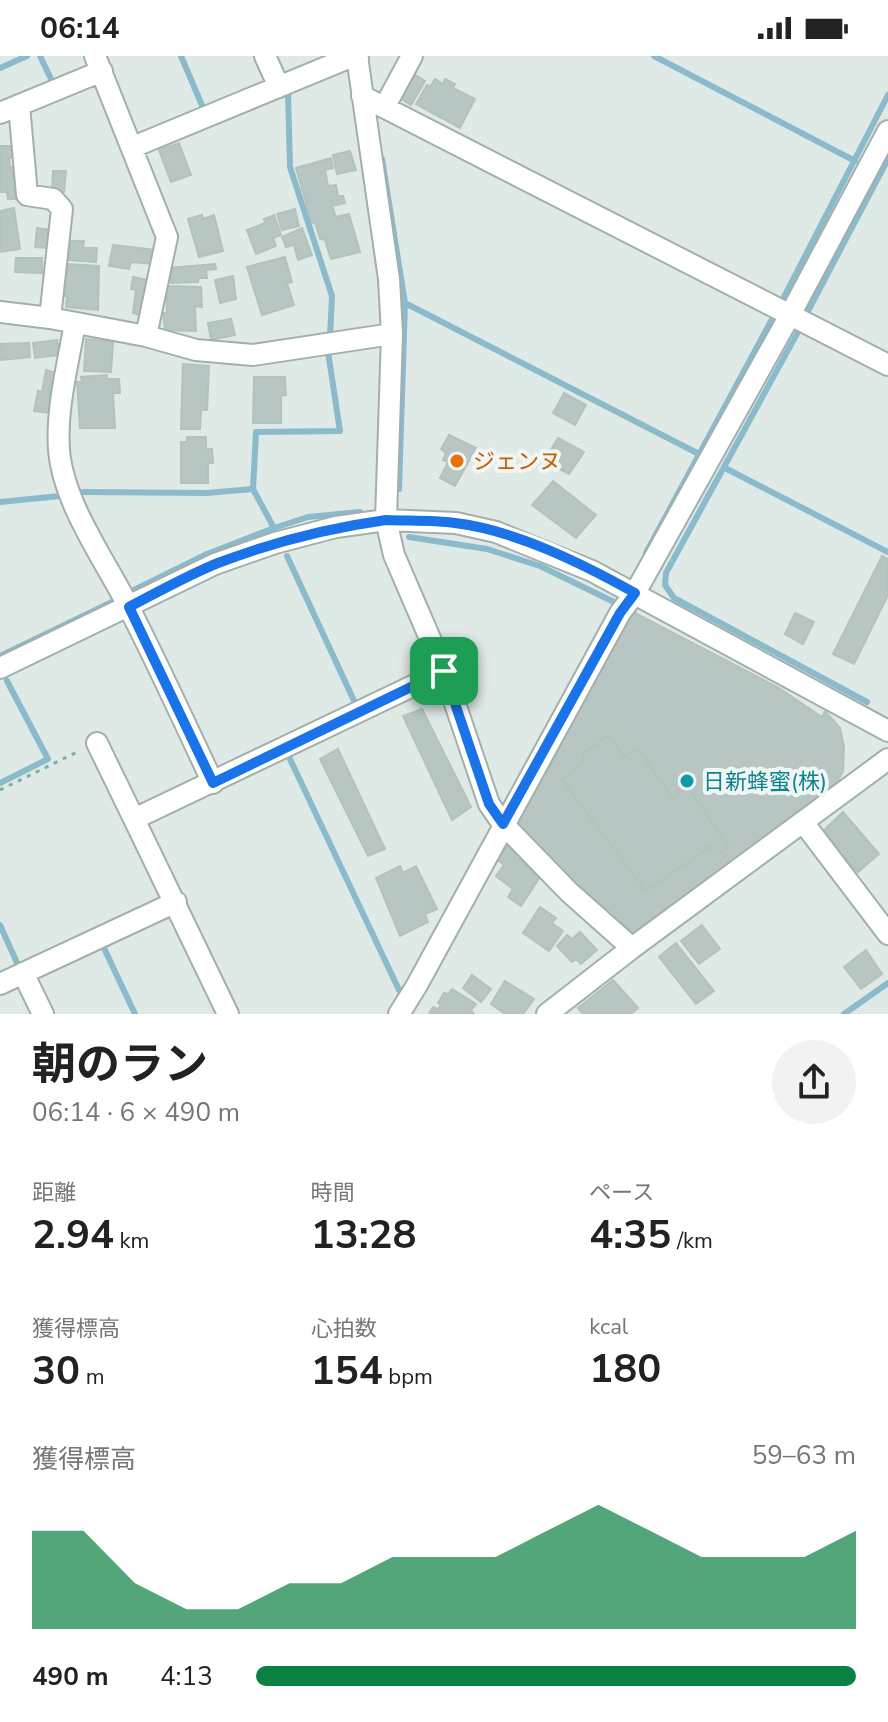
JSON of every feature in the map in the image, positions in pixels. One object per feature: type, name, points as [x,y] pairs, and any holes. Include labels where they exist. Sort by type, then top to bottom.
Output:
[{"type":"street","points":[[265,56],[279,87]]},
{"type":"street","points":[[385,106],[412,56]]},
{"type":"street","points":[[133,147],[346,59],[358,57],[389,279],[392,334],[386,520],[394,555],[444,671],[489,804],[503,824],[569,892],[632,948]]},
{"type":"street","points":[[50,318],[62,209],[53,199],[27,195],[9,109],[98,64],[167,237],[146,336]]},
{"type":"street","points":[[362,96],[888,365]]},
{"type":"street","points":[[399,1014],[620,613],[635,593],[790,315],[888,131]]},
{"type":"street","points":[[0,312],[146,336],[196,350],[253,355],[392,334]]},
{"type":"street","points":[[75,323],[59,421],[59,452],[67,484],[78,512],[129,607],[213,783]]},
{"type":"street","points":[[0,668],[215,564],[275,543],[336,527],[386,520],[456,523],[496,532],[592,571],[888,731]]},
{"type":"street","points":[[134,819],[444,671]]},
{"type":"street","points":[[97,743],[228,1014]]},
{"type":"street","points":[[547,1014],[888,759]]},
{"type":"street","points":[[803,822],[888,934]]},
{"type":"street","points":[[0,984],[176,902]]},
{"type":"street","points":[[23,973],[43,1014]]},
{"type":"path","points":[[0,790],[97,743]]},
{"type":"building","points":[[414,74],[425,81],[411,105],[400,98]]},
{"type":"building","points":[[435,79],[443,84],[445,79],[455,84],[453,88],[475,99],[460,128],[416,104],[427,85],[431,86]]},
{"type":"building","points":[[179,143],[191,175],[171,182],[159,150]]},
{"type":"building","points":[[0,146],[11,146],[14,158],[9,158],[10,167],[17,167],[21,190],[17,191],[18,199],[8,199],[7,192],[0,192]]},
{"type":"building","points":[[350,151],[356,170],[337,174],[333,155]]},
{"type":"building","points":[[331,158],[333,168],[325,170],[328,186],[336,185],[338,196],[343,196],[345,203],[332,206],[336,217],[349,214],[360,252],[331,259],[325,240],[320,239],[315,222],[312,223],[296,168]]},
{"type":"building","points":[[53,171],[66,171],[64,192],[52,191]]},
{"type":"building","points":[[14,208],[20,249],[0,252],[0,211]]},
{"type":"building","points":[[295,209],[299,226],[282,230],[277,214]]},
{"type":"building","points":[[202,215],[203,219],[214,215],[223,251],[199,257],[188,219]]},
{"type":"building","points":[[274,215],[281,235],[273,238],[276,246],[256,254],[247,230],[265,223],[264,219]]},
{"type":"building","points":[[37,228],[52,230],[50,248],[35,247]]},
{"type":"building","points":[[302,228],[312,255],[298,260],[294,245],[286,247],[282,237]]},
{"type":"building","points":[[69,241],[84,241],[83,248],[97,248],[96,262],[68,260]]},
{"type":"building","points":[[113,245],[157,250],[154,264],[131,262],[129,269],[109,266]]},
{"type":"building","points":[[285,257],[292,282],[287,283],[294,305],[262,315],[247,267]]},
{"type":"building","points":[[16,258],[42,258],[42,273],[15,272]]},
{"type":"building","points":[[66,264],[99,266],[98,310],[66,307],[67,296],[63,296]]},
{"type":"building","points":[[215,264],[216,269],[206,270],[207,278],[199,278],[198,282],[171,283],[169,268]]},
{"type":"building","points":[[233,276],[236,299],[220,303],[215,280]]},
{"type":"building","points":[[133,277],[148,280],[141,315],[133,313],[136,290],[131,289]]},
{"type":"building","points":[[166,286],[201,287],[202,307],[195,306],[196,331],[165,330]]},
{"type":"building","points":[[231,319],[235,335],[211,340],[208,323]]},
{"type":"building","points":[[86,339],[113,342],[111,372],[84,371]]},
{"type":"building","points":[[57,340],[60,355],[35,358],[33,343]]},
{"type":"building","points":[[29,343],[30,357],[0,360],[0,344]]},
{"type":"building","points":[[183,364],[209,366],[207,410],[201,410],[200,429],[181,429]]},
{"type":"building","points":[[46,370],[59,374],[49,413],[34,411]]},
{"type":"building","points":[[107,375],[107,379],[119,379],[120,393],[113,393],[115,428],[80,428],[77,382],[82,382],[81,377]]},
{"type":"building","points":[[254,377],[285,377],[286,395],[281,396],[281,423],[253,423]]},
{"type":"building","points":[[564,393],[586,405],[575,425],[553,413]]},
{"type":"building","name":"ジェンヌ","points":[[449,435],[476,448],[455,486],[440,478],[448,462],[443,460],[446,453],[441,449]]},
{"type":"building","points":[[187,437],[206,437],[206,449],[212,449],[213,463],[208,463],[208,483],[181,483],[181,442],[187,442]]},
{"type":"building","points":[[558,438],[584,452],[569,474],[544,461]]},
{"type":"building","points":[[553,481],[596,515],[576,538],[532,505]]},
{"type":"building","points":[[882,556],[888,559],[888,595],[854,664],[833,654]]},
{"type":"building","name":"日新蜂蜜(株)","points":[[631,611],[779,688],[822,717],[825,711],[840,728],[844,747],[843,771],[833,790],[650,927],[630,934],[619,929],[518,832],[521,827],[515,820]]},
{"type":"building","points":[[795,613],[814,622],[803,644],[785,634]]},
{"type":"building","points":[[422,709],[471,807],[452,820],[403,716]]},
{"type":"building","points":[[608,735],[625,757],[637,748],[673,798],[688,788],[729,847],[719,854],[712,845],[646,891],[562,780],[584,760],[582,755]]},
{"type":"building","points":[[338,749],[385,849],[368,856],[320,759]]},
{"type":"building","points":[[843,812],[879,854],[858,872],[821,833]]},
{"type":"building","points":[[508,839],[519,852],[515,856],[540,877],[521,906],[508,897],[513,889],[496,876],[504,865],[497,859]]},
{"type":"building","points":[[400,866],[403,873],[416,866],[437,909],[425,914],[428,922],[400,936],[376,878]]},
{"type":"building","points":[[540,907],[556,918],[552,923],[563,931],[549,951],[523,933]]},
{"type":"building","points":[[702,925],[720,949],[699,964],[681,941]]},
{"type":"building","points":[[580,932],[597,950],[581,964],[576,959],[572,962],[557,946],[567,935],[572,939]]},
{"type":"building","points":[[676,943],[714,991],[696,1004],[659,957]]},
{"type":"building","points":[[866,950],[882,974],[861,989],[844,967]]},
{"type":"building","points":[[472,975],[491,989],[481,1002],[463,988]]},
{"type":"building","points":[[613,980],[638,1008],[631,1014],[583,1014],[578,1008]]},
{"type":"building","points":[[505,981],[534,999],[523,1014],[505,1014],[491,1004]]},
{"type":"building","points":[[452,989],[476,1004],[471,1010],[474,1014],[429,1014],[433,1007],[438,1009],[444,993],[448,994]]},
{"type":"waterway","points":[[0,68],[27,56]]},
{"type":"waterway","points":[[40,56],[52,81]]},
{"type":"waterway","points":[[181,56],[204,110]]},
{"type":"waterway","points":[[654,56],[855,161]]},
{"type":"waterway","points":[[288,92],[290,167],[332,296],[330,337]]},
{"type":"waterway","points":[[784,297],[888,95]]},
{"type":"waterway","points":[[382,159],[405,303],[399,489]]},
{"type":"waterway","points":[[808,311],[888,159]]},
{"type":"waterway","points":[[405,303],[699,454]]},
{"type":"waterway","points":[[646,553],[771,321]]},
{"type":"waterway","points":[[799,330],[666,573],[665,585],[674,598],[867,702]]},
{"type":"waterway","points":[[83,492],[207,493],[253,489],[256,432],[340,431],[328,352]]},
{"type":"waterway","points":[[725,468],[888,552]]},
{"type":"waterway","points":[[253,489],[274,528],[308,517],[360,512]]},
{"type":"waterway","points":[[0,502],[60,496]]},
{"type":"waterway","points":[[130,592],[207,554],[274,528]]},
{"type":"waterway","points":[[409,537],[487,549],[540,566],[614,602]]},
{"type":"waterway","points":[[287,556],[355,703]]},
{"type":"waterway","points":[[0,656],[112,602]]},
{"type":"waterway","points":[[0,783],[48,759],[7,681]]},
{"type":"waterway","points":[[290,759],[399,990]]},
{"type":"waterway","points":[[0,925],[18,965]]},
{"type":"waterway","points":[[104,948],[135,1014]]},
{"type":"waterway","points":[[844,1014],[888,983]]},
{"type":"place","name":"ジェンヌ","points":[[457,461]]},
{"type":"place","name":"日新蜂蜜(株)","points":[[687,781]]},
{"type":"route","points":[[386,520],[456,523],[496,532],[592,571],[635,593],[620,613],[503,824],[489,804],[444,671],[213,783],[129,607],[215,564],[275,543],[336,527],[386,520]]}]
